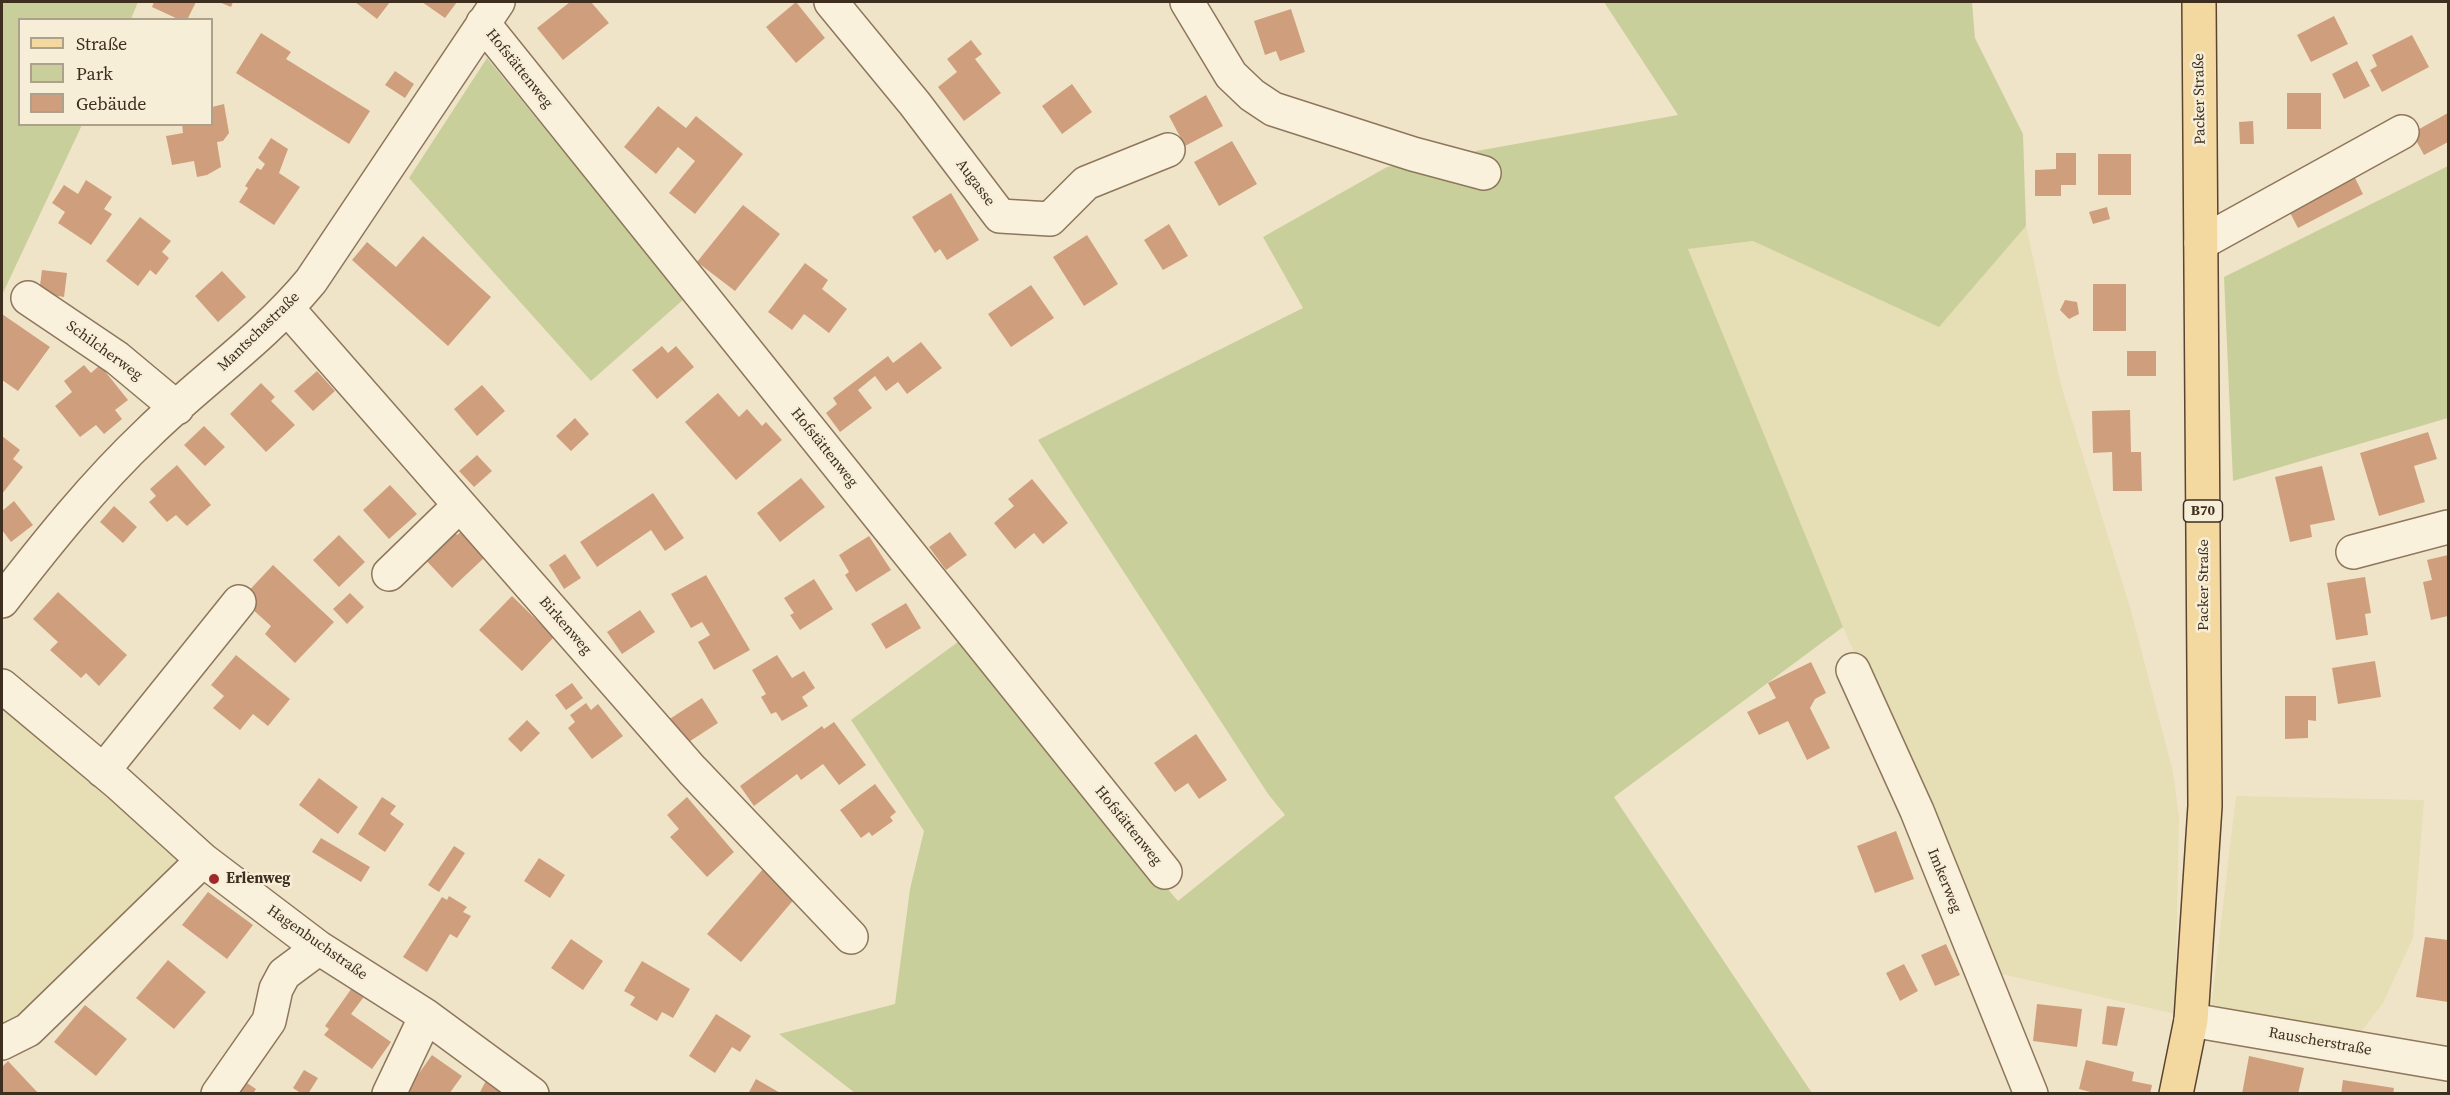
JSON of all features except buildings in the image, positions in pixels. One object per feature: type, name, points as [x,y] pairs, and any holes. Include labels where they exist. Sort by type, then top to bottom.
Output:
[{"type":"main road","name":"Packer Straße","points":[[2176,1094],[2191,1020],[2205,806],[2199,2]]},
{"type":"street","name":"Augasse","points":[[831,2],[915,104],[1000,216],[1050,219],[1086,183],[1168,150]]},
{"type":"street","points":[[1187,2],[1231,75],[1252,95],[1273,109],[1413,154],[1484,173]]},
{"type":"street","name":"Mantschastraße","points":[[2,602],[95,487],[150,431],[288,309],[311,281],[490,12]]},
{"type":"street","name":"Hofstättenweg","points":[[490,12],[1165,872]]},
{"type":"street","points":[[2201,243],[2402,132]]},
{"type":"street","name":"Schilcherweg","points":[[28,298],[117,358],[177,408]]},
{"type":"street","name":"Birkenweg","points":[[288,309],[692,770],[851,937]]},
{"type":"street","points":[[389,574],[459,506]]},
{"type":"street","points":[[2353,552],[2448,527]]},
{"type":"street","points":[[110,777],[239,602]]},
{"type":"street","points":[[110,777],[222,648]]},
{"type":"street","name":"Imkerweg","points":[[1853,670],[1917,811],[2031,1094]]},
{"type":"street","name":"Hagenbuchstraße","points":[[2,686],[110,777],[203,860],[320,948],[426,1016],[532,1094]]},
{"type":"street","points":[[2,1043],[28,1030],[203,860]]},
{"type":"street","points":[[218,1094],[269,1021],[276,989],[284,974],[320,948]]},
{"type":"street","points":[[389,1094],[426,1016]]},
{"type":"street","name":"Rauscherstraße","points":[[2191,1020],[2448,1064]]},
{"type":"shaded area","points":[[2026,226],[2061,385],[2130,607],[2173,772],[2179,817],[2175,1014],[1993,972],[1843,627],[1688,249],[1753,241],[1939,326]]},
{"type":"shaded area","points":[[2,704],[183,865],[2,1036]]},
{"type":"shaded area","points":[[2236,796],[2424,800],[2413,938],[2383,1003],[2357,1037],[2211,1008]]},
{"type":"green space","points":[[2,2],[138,2],[131,18],[18,18],[18,126],[82,126],[2,295]]},
{"type":"green space","points":[[1604,2],[1972,2],[1975,38],[2023,134],[2026,226],[1939,327],[1753,241],[1688,249],[1843,627],[1614,797],[1812,1093],[855,1093],[779,1034],[895,1004],[910,889],[924,831],[851,720],[958,642],[1178,901],[1285,815],[1268,794],[1038,440],[1303,308],[1263,237],[1387,167],[1678,115]]},
{"type":"green space","points":[[487,58],[684,299],[591,381],[409,178]]},
{"type":"green space","points":[[2448,166],[2448,418],[2233,481],[2224,277]]},
{"type":"place","name":"Erlenweg","points":[[214,879]]}]
